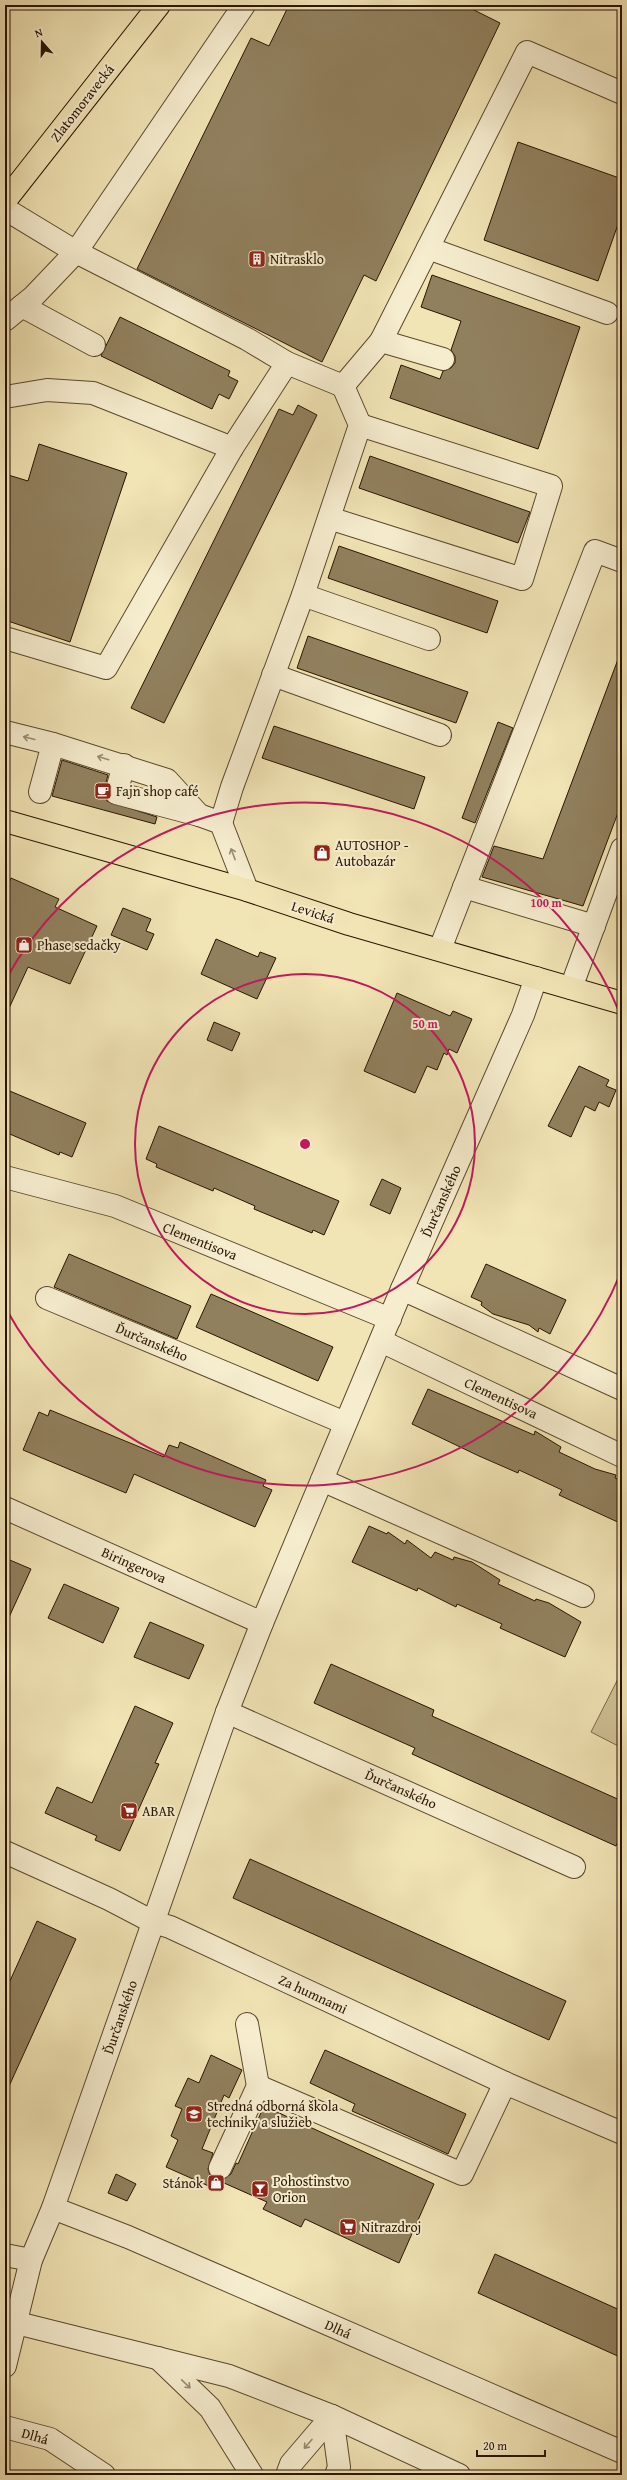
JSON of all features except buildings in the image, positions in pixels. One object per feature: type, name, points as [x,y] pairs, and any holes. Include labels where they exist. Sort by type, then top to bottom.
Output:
[{"type":"main road","name":"Zlatomoravecká","points":[[5,201],[159,5]]},
{"type":"main road","name":"Levická","points":[[5,821],[247,890],[349,924],[622,1002]]},
{"type":"street","points":[[5,320],[22,306],[76,252],[244,5]]},
{"type":"street","points":[[343,386],[381,341],[527,52],[622,93]]},
{"type":"street","points":[[5,209],[76,252],[247,339],[287,363],[343,386],[360,425],[302,595],[232,787],[221,823],[247,890]]},
{"type":"street","points":[[428,248],[606,313]]},
{"type":"street","points":[[22,306],[94,345]]},
{"type":"street","points":[[381,341],[443,359]]},
{"type":"street","points":[[5,637],[106,668],[232,448],[287,363]]},
{"type":"street","points":[[5,397],[47,390],[93,393],[232,448]]},
{"type":"street","points":[[329,518],[522,579],[551,486],[360,425]]},
{"type":"street","points":[[440,949],[595,551],[622,561]]},
{"type":"street","points":[[302,595],[429,639]]},
{"type":"street","points":[[273,675],[440,735]]},
{"type":"street","points":[[5,732],[53,744],[124,765],[167,780],[199,815]]},
{"type":"street","points":[[40,792],[53,744]]},
{"type":"street","points":[[124,765],[116,793],[199,815],[221,823]]},
{"type":"street","points":[[571,988],[622,849]]},
{"type":"street","points":[[464,887],[594,926]]},
{"type":"street","name":"Ďurčanského","points":[[10,2321],[31,2260],[54,2208],[227,1712],[262,1623],[345,1424],[402,1290],[523,1015],[536,978]]},
{"type":"street","name":"Clementisova","points":[[5,1178],[115,1206],[390,1319]]},
{"type":"street","points":[[402,1290],[622,1389]]},
{"type":"street","name":"Ďurčanského","points":[[47,1298],[345,1424]]},
{"type":"street","name":"Clementisova","points":[[381,1341],[622,1456]]},
{"type":"street","points":[[322,1480],[583,1596]]},
{"type":"street","name":"Biringerova","points":[[5,1508],[262,1623]]},
{"type":"street","name":"Ďurčanského","points":[[227,1712],[574,1867]]},
{"type":"street","name":"Za humnami","points":[[5,1852],[109,1899],[153,1922],[170,1927],[505,2083],[622,2133]]},
{"type":"street","points":[[220,2168],[258,2086],[247,2024]]},
{"type":"street","points":[[258,2086],[462,2174],[505,2083]]},
{"type":"street","name":"Dlhá","points":[[54,2208],[135,2240],[622,2452]]},
{"type":"street","points":[[5,2255],[31,2260]]},
{"type":"street","points":[[5,2366],[10,2321],[229,2376],[332,2416],[459,2475]]},
{"type":"street","points":[[158,2357],[210,2408],[252,2475]]},
{"type":"street","points":[[287,2475],[291,2464],[332,2416]]},
{"type":"street","points":[[332,2416],[339,2467],[336,2475]]},
{"type":"street","name":"Dlhá","points":[[5,2428],[50,2439],[104,2475]]},
{"type":"shaded area","points":[[622,1671],[622,1748],[591,1732]]},
{"type":"place","name":"Nitrasklo","points":[[257,259]]},
{"type":"place","name":"Fajn shop café","points":[[103,791]]},
{"type":"place","name":"AUTOSHOP - Autobazár","points":[[322,853]]},
{"type":"place","name":"Phase sedačky","points":[[24,945]]},
{"type":"place","name":"ABAR","points":[[129,1811]]},
{"type":"place","name":"Stredná odborná škola techniky a služieb","points":[[194,2114]]},
{"type":"place","name":"Stánok","points":[[216,2183]]},
{"type":"place","name":"Pohostinstvo Orion","points":[[260,2189]]},
{"type":"place","name":"Nitrazdroj","points":[[348,2227]]}]
